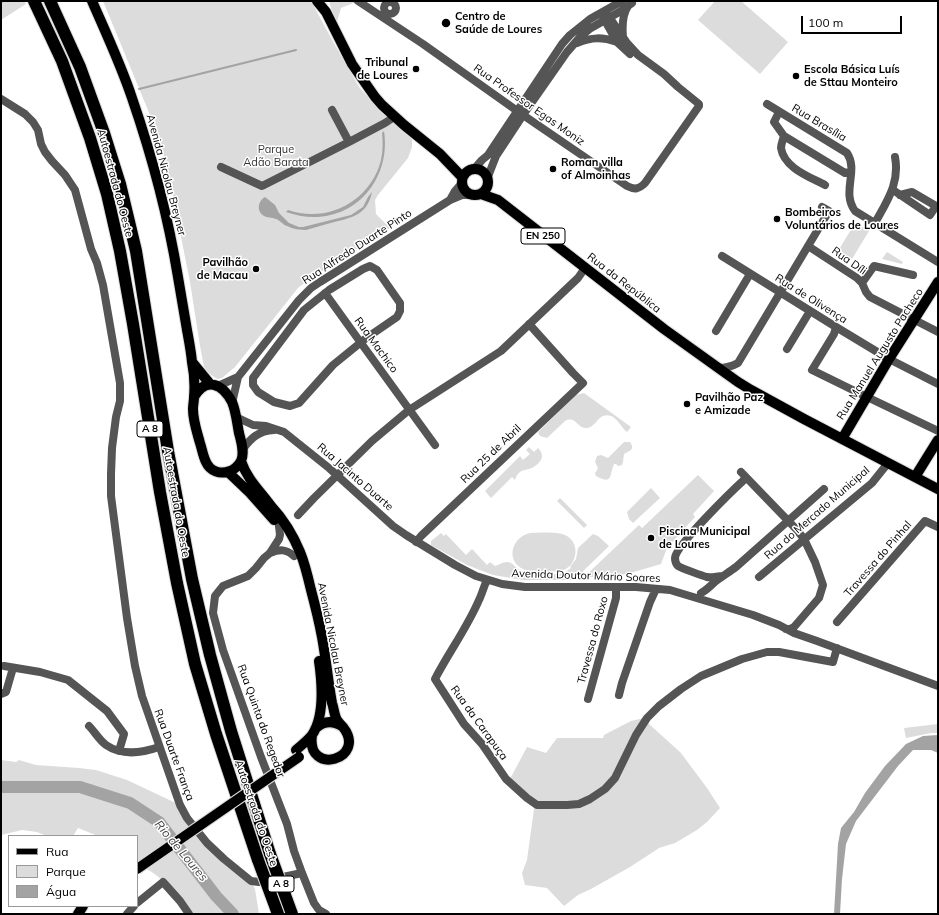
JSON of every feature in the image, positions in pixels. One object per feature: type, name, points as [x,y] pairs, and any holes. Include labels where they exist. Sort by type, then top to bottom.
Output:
[{"type":"highway","name":"Autoestrada do Oeste","points":[[34,1],[62,61],[90,138],[107,194],[134,324],[161,499],[177,583],[195,664],[216,734],[258,860],[278,914]]},
{"type":"highway","name":"Autoestrada do Oeste","points":[[50,1],[83,74],[104,132],[120,184],[136,251],[168,451],[192,580],[210,655],[231,730],[270,854],[292,914]]},
{"type":"main road","name":"Avenida Nicolau Breyner","points":[[92,1],[118,60],[132,98],[158,182],[167,218],[192,362],[194,420],[206,462],[210,468],[215,471],[228,472],[267,511],[279,526],[300,572],[309,606],[320,672],[320,710],[318,722],[311,742],[312,749],[316,755]]},
{"type":"main road","points":[[318,1],[326,12]]},
{"type":"main road","points":[[325,1],[326,12]]},
{"type":"main road","name":"EN 250","points":[[326,12],[335,33],[356,70],[375,97],[418,138],[467,175]]},
{"type":"main road","name":"EN 250","points":[[467,175],[480,170],[484,172],[488,181]]},
{"type":"main road","name":"EN 250","points":[[467,175],[463,189],[470,195],[481,194]]},
{"type":"main road","points":[[481,194],[487,187],[488,181]]},
{"type":"main road","name":"Rua da República","points":[[488,181],[498,200]]},
{"type":"main road","name":"Rua da República","points":[[481,194],[498,200],[664,330],[738,382],[938,489]]},
{"type":"main road","name":"Rua Manuel Augusto Pacheco","points":[[842,439],[889,359],[938,282]]},
{"type":"main road","points":[[192,362],[214,385],[223,390],[232,403],[236,416],[242,456],[241,461],[237,466],[228,472]]},
{"type":"main road","points":[[194,397],[198,390],[204,386],[214,385]]},
{"type":"main road","points":[[916,477],[938,440]]},
{"type":"main road","name":"Avenida Nicolau Breyner","points":[[138,860],[297,753],[316,755],[328,760],[335,760],[346,752],[349,746],[347,733],[337,720],[334,710],[322,637],[306,570],[300,552],[285,524],[247,476],[241,461]]},
{"type":"main road","name":"Avenida Nicolau Breyner","points":[[138,868],[297,753],[320,724],[332,722],[343,727]]},
{"type":"street","name":"Rua Professor Egas Moniz","points":[[358,1],[627,186],[636,189],[640,188],[646,183],[699,106],[698,103],[664,74],[620,40]]},
{"type":"street","points":[[371,9],[388,3]]},
{"type":"street","points":[[488,181],[496,156],[562,44],[580,26],[590,19],[605,15],[627,3]]},
{"type":"street","points":[[620,40],[624,12],[627,3]]},
{"type":"street","points":[[605,15],[610,31],[620,40]]},
{"type":"street","points":[[520,113],[574,44],[605,15]]},
{"type":"street","points":[[574,44],[587,39],[598,38],[620,40]]},
{"type":"street","name":"Rua Duarte França","points":[[1,99],[25,114],[33,122],[38,130],[41,144],[45,152],[65,175],[75,190],[91,249],[97,263],[103,285],[120,383],[120,401],[116,417],[110,474],[111,496],[126,607],[135,666],[142,696],[180,805],[187,818],[207,843],[251,881],[259,882],[302,873]]},
{"type":"street","name":"Rua Brasília","points":[[767,104],[848,153],[851,172],[849,190],[851,205],[855,211],[938,262]]},
{"type":"street","points":[[332,110],[349,142]]},
{"type":"street","points":[[780,112],[774,122],[784,136],[845,173],[851,172]]},
{"type":"street","name":"Rua Alfredo Duarte Pinto","points":[[450,200],[467,175],[488,155],[520,113]]},
{"type":"street","points":[[221,167],[262,186],[385,124],[394,116]]},
{"type":"street","points":[[784,136],[781,147],[787,160],[805,176],[825,185]]},
{"type":"street","points":[[875,223],[896,192],[897,166],[895,158]]},
{"type":"street","name":"Rua Alfredo Duarte Pinto","points":[[232,403],[238,377],[299,300],[311,288],[450,200],[462,195],[470,195]]},
{"type":"street","points":[[738,382],[736,369],[738,363],[829,212],[822,207]]},
{"type":"street","name":"Rua Díli","points":[[808,246],[847,271],[862,283],[870,297],[938,332]]},
{"type":"street","name":"Rua de Olivença","points":[[722,256],[836,328],[889,359],[938,384]]},
{"type":"street","points":[[370,266],[377,270],[400,303],[400,312],[397,317],[360,343],[333,365],[299,402],[290,406],[274,402],[258,392],[253,385],[253,378],[304,310],[325,293],[370,266]]},
{"type":"street","points":[[862,283],[874,266],[913,275]]},
{"type":"street","points":[[298,515],[372,441],[409,410],[501,351],[578,278],[585,268]]},
{"type":"street","points":[[716,331],[750,274]]},
{"type":"street","name":"Rua Machico","points":[[325,293],[435,445]]},
{"type":"street","points":[[787,349],[810,311]]},
{"type":"street","name":"Rua 25 de Abril","points":[[416,542],[583,383],[529,324]]},
{"type":"street","points":[[836,328],[834,334],[812,370],[938,431]]},
{"type":"street","points":[[718,368],[726,368],[738,363]]},
{"type":"street","name":"Rua Alfredo Duarte Pinto","points":[[214,385],[238,377]]},
{"type":"street","name":"Rua Jacinto Duarte","points":[[236,416],[253,425],[266,426],[284,432],[337,475],[394,526],[416,542]]},
{"type":"street","points":[[242,450],[254,436],[266,430],[279,430]]},
{"type":"street","name":"Rua do Mercado Municipal","points":[[759,577],[872,483],[888,463]]},
{"type":"street","points":[[722,576],[707,577],[679,567],[674,559],[682,545],[743,475],[804,539],[815,562],[823,585],[819,598],[786,627]]},
{"type":"street","points":[[701,593],[736,567],[824,489]]},
{"type":"street","name":"Travessa do Pinhal","points":[[837,622],[925,521],[938,526]]},
{"type":"street","name":"Rua Quinta do Regedor","points":[[279,526],[279,539],[270,553],[248,576],[223,586],[215,596],[213,613],[223,650],[261,757],[287,824],[294,851],[302,873],[314,903],[319,910],[326,914]]},
{"type":"street","name":"Avenida Doutor Mário Soares","points":[[416,542],[455,566],[476,576],[502,584],[525,587],[636,586],[656,589],[687,590],[701,593],[712,600]]},
{"type":"street","points":[[270,553],[276,550],[282,550],[289,552],[294,556]]},
{"type":"street","points":[[712,600],[716,584],[722,576]]},
{"type":"street","points":[[707,577],[710,587]]},
{"type":"street","name":"Rua da Carapuça","points":[[487,580],[480,599],[467,625],[435,679],[464,724],[482,744],[506,779],[526,798],[537,805],[579,804],[605,789],[615,778],[636,735],[647,718],[659,706],[701,676],[742,659],[767,652],[779,652],[833,662],[837,648]]},
{"type":"street","name":"Travessa do Roxo","points":[[588,699],[616,598],[616,587]]},
{"type":"street","points":[[619,695],[650,602],[656,589]]},
{"type":"street","name":"Avenida Doutor Mário Soares","points":[[670,590],[712,600],[786,627],[794,633],[938,686]]},
{"type":"street","points":[[1,694],[6,692],[8,667],[40,672],[68,680],[107,711],[124,734],[119,751]]},
{"type":"street","points":[[89,726],[106,745],[119,751],[133,753],[148,751],[159,747]]},
{"type":"street","points":[[138,902],[163,882],[180,901],[189,914]]},
{"type":"green space","points":[[1,1],[24,1],[26,4],[1,20]]},
{"type":"green space","name":"Parque Adão Barata","points":[[103,1],[311,1],[359,87],[383,114],[397,124],[411,137],[412,140],[412,147],[408,158],[375,200],[376,214],[390,228],[308,280],[298,288],[235,367],[222,378],[218,379],[214,377],[206,371],[204,367],[190,282],[167,167],[150,115]]},
{"type":"green space","points":[[329,1],[356,2],[341,8],[337,22]]},
{"type":"green space","points":[[715,1],[741,1],[788,42],[760,74],[698,20]]},
{"type":"green space","points":[[855,223],[869,231],[852,259],[838,251]]},
{"type":"green space","points":[[887,252],[903,262],[902,264],[882,259]]},
{"type":"green space","points":[[584,393],[631,427],[627,432],[615,419],[607,415],[603,416],[587,428],[584,428],[572,420],[565,421],[547,438],[540,436],[538,432],[576,395]]},
{"type":"green space","points":[[624,442],[630,442],[632,447],[631,450],[624,454],[622,465],[618,466],[614,464],[610,478],[608,479],[601,479],[596,476],[595,473],[598,468],[595,462],[597,456],[601,455],[608,458]]},
{"type":"green space","points":[[529,447],[534,452],[538,448],[542,454],[540,462],[532,468],[520,472],[515,480],[512,477],[491,498],[485,491],[520,456],[523,460],[530,454],[526,450]]},
{"type":"green space","name":"Piscina Municipal de Loures","points":[[698,475],[714,491],[693,514],[695,517],[667,548],[661,564],[627,574],[604,577],[584,577],[639,525],[642,528]]},
{"type":"green space","points":[[651,488],[660,498],[633,523],[629,519],[627,512]]},
{"type":"green space","points":[[560,498],[587,525],[584,528],[557,501]]},
{"type":"green space","points":[[441,533],[444,536],[446,534],[466,555],[472,549],[487,565],[490,562],[495,566],[504,562],[509,562],[520,570],[536,574],[559,574],[567,571],[571,568],[570,567],[576,559],[578,548],[593,534],[598,536],[609,546],[574,580],[523,580],[493,575],[467,565],[431,545],[431,541]]},
{"type":"green space","points":[[530,533],[554,533],[567,536],[574,544],[575,555],[573,561],[566,569],[560,571],[546,572],[523,569],[517,565],[514,560],[513,549],[519,539]]},
{"type":"green space","points":[[644,718],[681,753],[720,808],[697,830],[675,843],[659,848],[630,867],[578,895],[564,906],[547,888],[525,885],[522,873],[527,860],[535,802],[510,779],[527,747],[546,753],[557,738],[603,738],[604,735],[631,721]]},
{"type":"green space","points":[[938,724],[938,733],[906,738],[904,728]]},
{"type":"green space","points":[[1,760],[16,762],[19,760],[36,765],[96,770],[127,780],[180,805],[187,818],[251,881],[255,889],[259,914],[189,914],[160,878],[138,864],[138,835],[96,835],[78,828],[74,835],[44,835],[37,832],[22,830],[1,835]]},
{"type":"water","points":[[384,131],[385,147],[377,178],[369,190],[358,201],[345,210],[331,215],[310,217],[286,212],[288,210],[303,214],[318,214],[345,206],[357,198],[368,187],[376,174],[382,157],[382,133]]},
{"type":"water","points":[[372,192],[366,207],[355,216],[306,230],[292,228],[273,218],[265,217],[261,214],[259,209],[259,203],[265,197],[275,205],[279,213],[289,223],[303,227],[351,215],[363,207]]},
{"type":"water","points":[[938,735],[938,753],[931,750],[913,750],[898,766],[856,821],[846,844],[840,914],[834,914],[838,844],[841,828],[854,812],[865,793],[885,766],[906,744],[923,736]]},
{"type":"waterway","points":[[139,89],[296,50]]},
{"type":"waterway","name":"Rio de Loures","points":[[1,787],[80,787],[130,803],[159,822],[216,896],[233,914]]},
{"type":"place","name":"Centro de Saúde de Loures","points":[[446,23]]},
{"type":"place","name":"Tribunal de Loures","points":[[416,69]]},
{"type":"place","name":"Escola Básica Luís de Sttau Monteiro","points":[[796,76]]},
{"type":"place","name":"Roman villa of Almoinhas","points":[[553,169]]},
{"type":"place","name":"Bombeiros Voluntários de Loures","points":[[777,219]]},
{"type":"place","name":"Pavilhão de Macau","points":[[256,269]]},
{"type":"place","name":"Pavilhão Paz e Amizade","points":[[687,404]]},
{"type":"place","name":"Piscina Municipal de Loures","points":[[651,538]]}]
